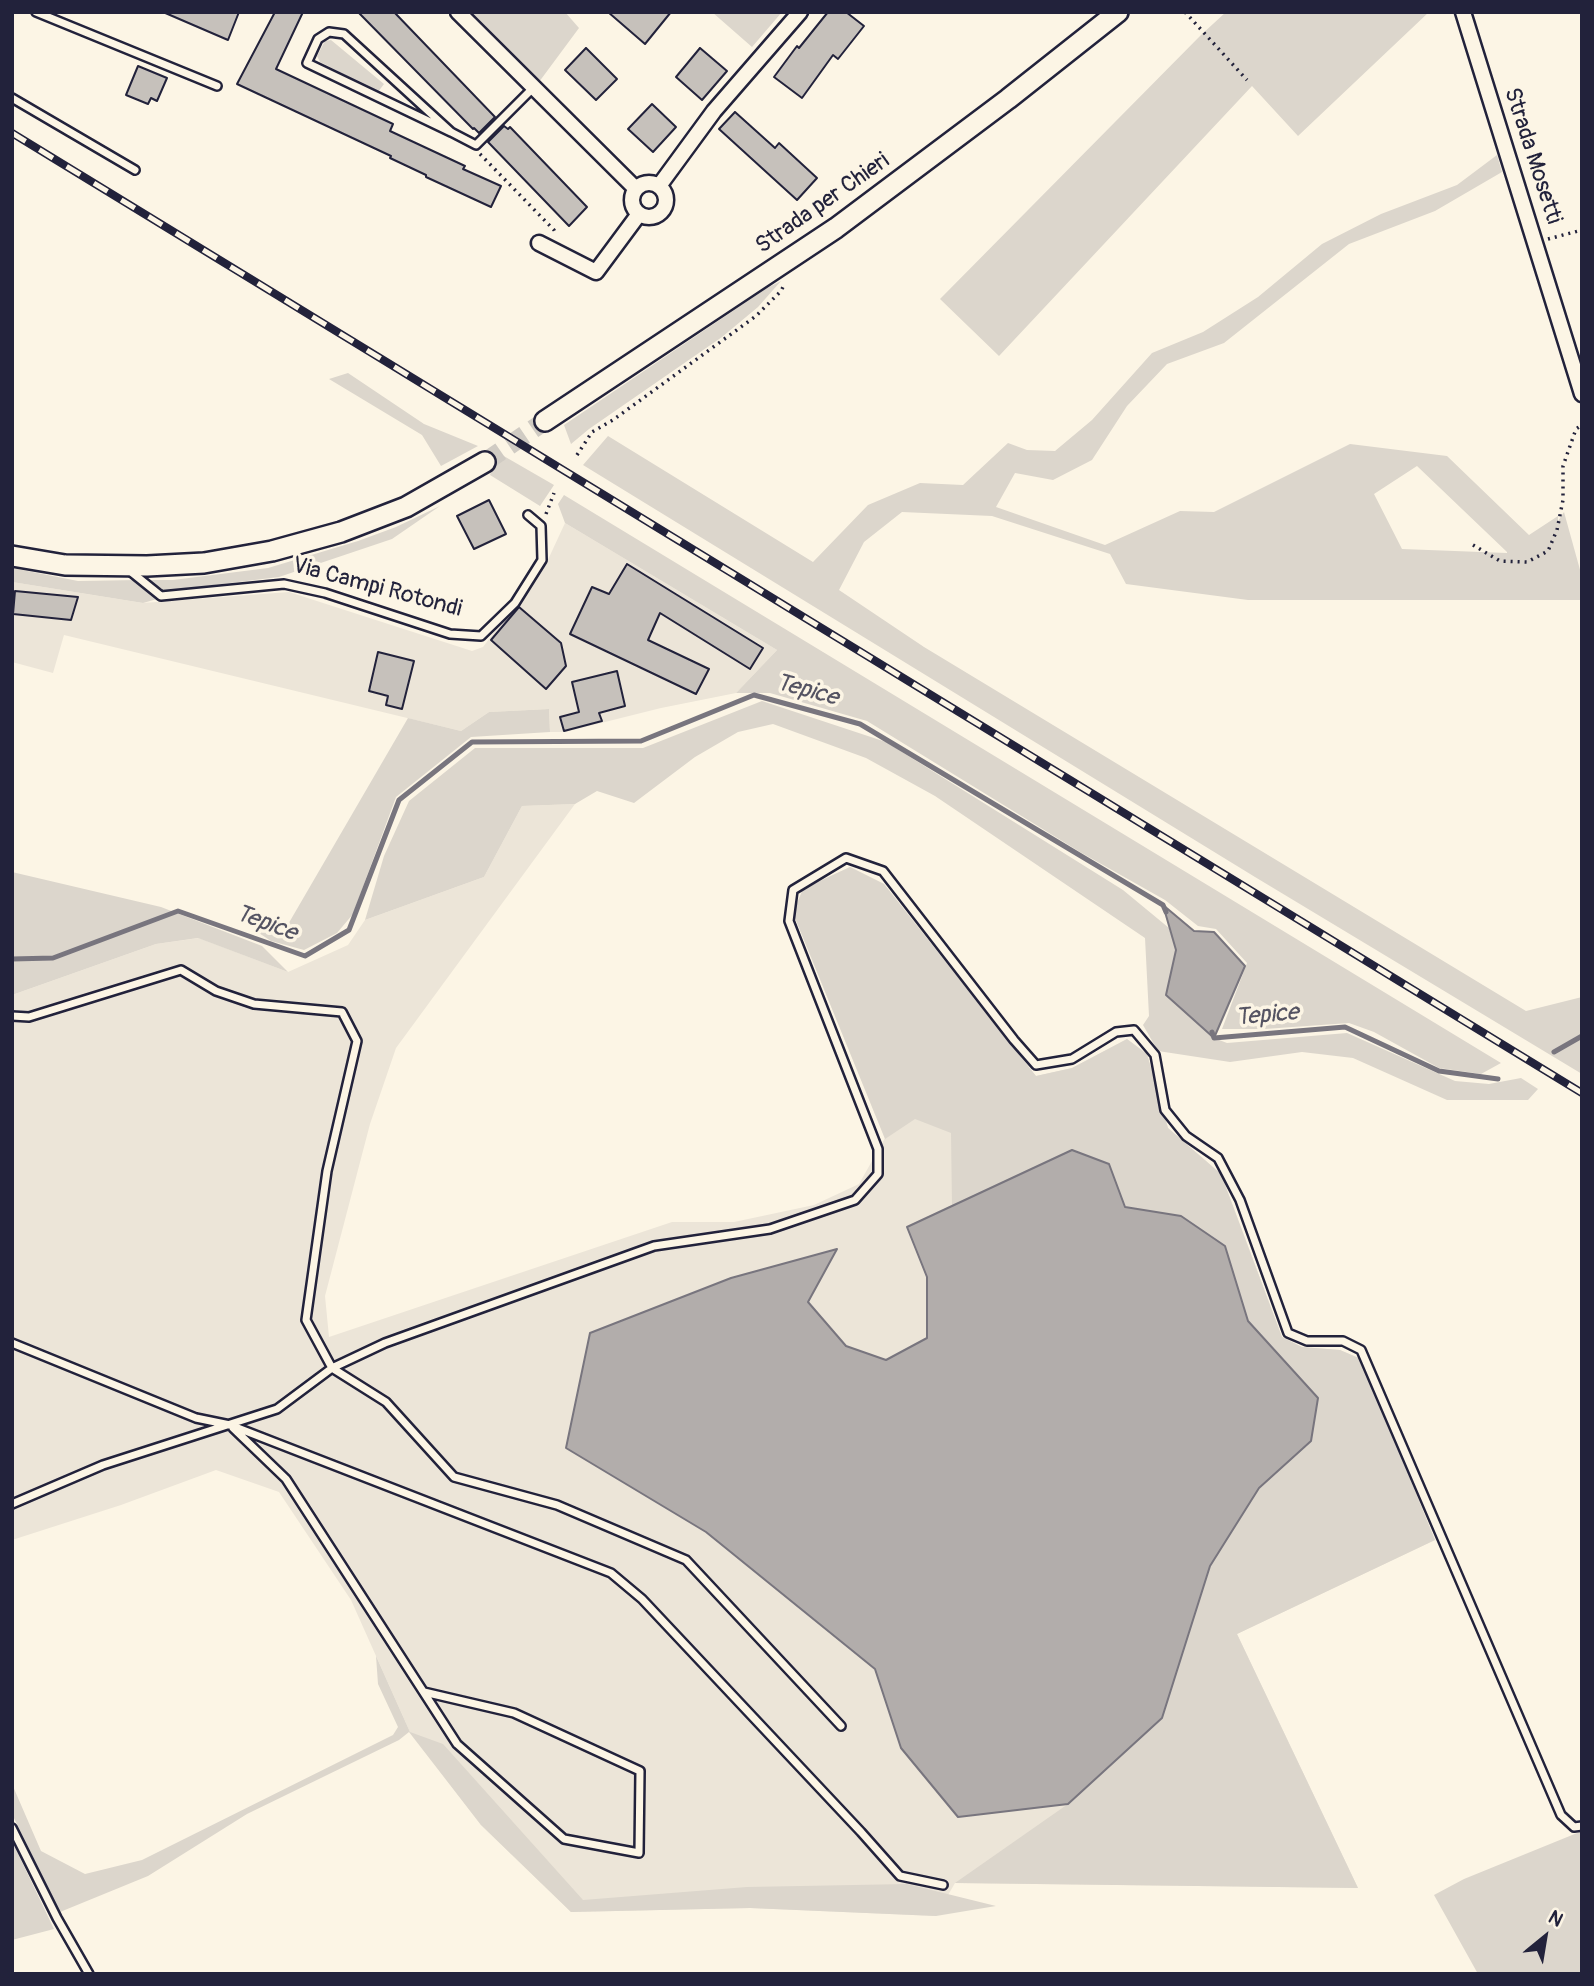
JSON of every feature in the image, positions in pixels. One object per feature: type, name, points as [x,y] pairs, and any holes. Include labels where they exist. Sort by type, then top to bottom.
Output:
[{"type":"main road","name":"Strada per Chieri","points":[[545,421],[836,228],[1008,99],[1118,12]]},
{"type":"main road","points":[[12,556],[65,565],[124,566],[204,563],[272,551],[341,532],[406,507],[485,462]]},
{"type":"street","points":[[458,12],[636,189]]},
{"type":"street","points":[[659,186],[714,111],[800,12]]},
{"type":"street","name":"Strada Mosetti","points":[[1463,12],[1582,394]]},
{"type":"street","points":[[648,183],[659,186],[666,201],[663,211],[647,218],[639,214],[632,202],[636,189],[648,183]]},
{"type":"street","points":[[539,243],[596,272],[639,214]]},
{"type":"lane","points":[[36,12],[217,86]]},
{"type":"lane","points":[[451,132],[344,34],[329,32],[318,39],[307,63],[476,145],[534,87]]},
{"type":"lane","points":[[12,98],[135,170]]},
{"type":"lane","points":[[528,515],[541,526]]},
{"type":"lane","name":"Via Campi Rotondi","points":[[124,566],[161,596],[284,584],[325,593],[450,634],[481,636],[515,603],[542,560],[541,526]]},
{"type":"lane","points":[[12,1504],[103,1465],[277,1409],[332,1368],[385,1343],[654,1246],[770,1229],[855,1199],[878,1174],[878,1149],[789,921],[793,890],[846,858],[883,871],[1036,1065],[1072,1059],[1116,1032],[1134,1030],[1155,1055],[1165,1110],[1186,1136],[1218,1158],[1240,1200],[1288,1333],[1307,1341],[1343,1341],[1361,1350],[1562,1815],[1574,1826],[1582,1826]]},
{"type":"lane","points":[[12,1016],[29,1017],[181,970],[216,991],[254,1004],[342,1012],[357,1041],[327,1171],[306,1320],[332,1368],[386,1402],[454,1477],[557,1505],[686,1560],[841,1726]]},
{"type":"lane","points":[[12,1343],[195,1418],[230,1425],[611,1573],[642,1599],[900,1876],[943,1885]]},
{"type":"lane","points":[[230,1425],[286,1479],[457,1744],[564,1839],[639,1853],[640,1770],[514,1713],[424,1692]]},
{"type":"lane","points":[[12,1828],[57,1918],[89,1974]]},
{"type":"path","points":[[1185,12],[1247,80]]},
{"type":"path","points":[[476,145],[480,155],[554,230],[565,256]]},
{"type":"path","points":[[1535,241],[1558,238],[1582,230]]},
{"type":"path","points":[[577,455],[592,432],[613,420],[757,316],[782,291],[798,253]]},
{"type":"path","points":[[1472,545],[1500,561],[1527,562],[1548,551],[1557,530],[1563,500],[1563,466],[1576,429],[1582,425]]},
{"type":"path","points":[[541,526],[554,493]]},
{"type":"shaded area","points":[[469,12],[565,12],[579,28],[539,82]]},
{"type":"shaded area","points":[[712,12],[782,12],[752,47]]},
{"type":"shaded area","points":[[1226,12],[1429,12],[1298,136],[1252,86],[999,356],[940,299]]},
{"type":"shaded area","points":[[331,40],[384,84],[378,92],[320,62],[317,56],[325,41]]},
{"type":"shaded area","points":[[1497,155],[1502,172],[1435,211],[1349,244],[1224,343],[1167,364],[1127,406],[1092,460],[1053,480],[1015,473],[996,507],[1105,545],[1180,511],[1214,512],[1350,444],[1447,456],[1529,535],[1558,516],[1558,521],[1564,512],[1582,577],[1582,600],[1248,600],[1126,584],[1110,554],[992,516],[902,512],[864,542],[839,590],[924,647],[1526,1011],[1582,997],[1582,1074],[583,465],[608,436],[813,562],[868,505],[920,483],[963,485],[1008,443],[1027,450],[1055,451],[1092,420],[1152,353],[1203,332],[1258,297],[1322,244],[1381,214],[1457,185]],"holes":[[[1417,466],[1507,552],[1402,549],[1374,494]]]},
{"type":"shaded area","points":[[781,281],[758,307],[722,337],[571,444],[564,425]]},
{"type":"shaded area","points":[[348,373],[424,424],[478,446],[441,466],[422,435],[329,379]]},
{"type":"shaded area","points":[[502,455],[554,485],[540,506],[490,475],[493,464]]},
{"type":"shaded area","points":[[564,495],[1501,1063],[1481,1074],[1439,1068],[1374,1032],[1349,1023],[1222,1029],[1247,963],[1216,929],[1198,926],[1165,900],[1080,852],[867,721],[770,693],[736,693],[777,650],[565,523],[558,504]]},
{"type":"shaded area","points":[[440,506],[392,539],[279,577],[165,591],[149,580],[173,580],[268,568],[358,541]]},
{"type":"shaded area","points":[[565,523],[777,650],[736,693],[565,732],[550,732],[549,709],[489,712],[461,731],[64,635],[53,673],[12,662],[12,582],[143,603],[289,592],[472,651],[483,647],[546,564]]},
{"type":"shaded area","points":[[12,568],[78,581],[138,580],[157,599],[143,603],[12,582]]},
{"type":"shaded area","points":[[762,701],[886,742],[1123,890],[1169,928],[1176,950],[1166,995],[1214,1038],[1227,1043],[1347,1033],[1455,1081],[1489,1084],[1521,1078],[1538,1089],[1528,1100],[1447,1100],[1353,1058],[1302,1052],[1230,1062],[1158,1051],[1143,1025],[1149,1016],[1145,938],[935,796],[866,758],[773,724],[738,732],[695,757],[634,803],[597,791],[575,804],[522,806],[484,877],[365,920],[384,856],[409,801],[475,748],[643,748]]},
{"type":"shaded area","points":[[549,709],[550,732],[471,737],[396,797],[353,914],[337,933],[304,950],[271,941],[253,929],[283,933],[408,718],[461,731],[489,712]]},
{"type":"shaded area","points":[[575,804],[396,1048],[370,1124],[325,1296],[329,1337],[672,1222],[734,1222],[814,1205],[859,1184],[885,1138],[793,913],[803,889],[850,867],[884,884],[1036,1076],[1072,1068],[1127,1039],[1147,1054],[1168,1128],[1221,1174],[1282,1337],[1302,1347],[1340,1350],[1361,1359],[1435,1540],[1237,1634],[1358,1888],[955,1883],[936,1916],[750,1908],[571,1912],[481,1825],[410,1732],[351,1600],[279,1492],[216,1470],[121,1505],[12,1540],[12,995],[156,944],[199,938],[288,972],[348,945],[365,920],[484,877],[522,806]]},
{"type":"shaded area","points":[[850,867],[884,884],[1036,1076],[1072,1068],[1127,1039],[1147,1054],[1168,1128],[1221,1174],[1282,1337],[1302,1347],[1340,1350],[1361,1359],[1435,1540],[1237,1634],[1358,1888],[955,1883],[1068,1804],[1162,1718],[1210,1566],[1259,1488],[1311,1441],[1318,1398],[1248,1321],[1225,1246],[1181,1216],[1125,1207],[1072,1150],[952,1206],[951,1133],[915,1119],[885,1139],[793,913],[803,889]]},
{"type":"shaded area","points":[[12,872],[161,907],[262,946],[288,972],[198,938],[156,944],[12,995]]},
{"type":"shaded area","points":[[1163,905],[1194,931],[1214,932],[1245,966],[1214,1038],[1166,995],[1176,950]]},
{"type":"shaded area","points":[[1072,1150],[1109,1164],[1125,1207],[1181,1216],[1225,1246],[1248,1321],[1318,1398],[1311,1441],[1259,1488],[1210,1566],[1162,1718],[1068,1804],[958,1817],[901,1748],[875,1669],[706,1532],[566,1448],[590,1333],[731,1278],[837,1249],[808,1302],[846,1346],[886,1360],[927,1338],[927,1277],[907,1227]]},
{"type":"shaded area","points":[[376,1656],[410,1732],[443,1744],[583,1900],[747,1887],[907,1884],[996,1906],[936,1916],[750,1908],[571,1912],[481,1825],[409,1732],[399,1740],[247,1814],[148,1876],[60,1912],[12,1814],[12,1784],[41,1851],[85,1874],[142,1860],[393,1735],[398,1727],[378,1684]]},
{"type":"shaded area","points":[[1582,1831],[1582,1974],[1478,1974],[1434,1895],[1464,1879]]},
{"type":"shaded area","points":[[12,1841],[54,1929],[12,1940]]},
{"type":"building","points":[[163,12],[239,12],[228,40]]},
{"type":"building","points":[[275,12],[303,12],[276,69],[393,124],[390,131],[501,186],[491,207],[426,177],[390,158],[391,156],[237,84]]},
{"type":"building","points":[[358,12],[394,12],[495,117],[479,133],[473,129]]},
{"type":"building","points":[[608,12],[671,12],[645,44]]},
{"type":"building","points":[[828,12],[846,12],[864,26],[838,59],[833,55],[802,98],[774,77],[797,46],[799,48]]},
{"type":"building","points":[[586,48],[617,79],[596,100],[565,70]]},
{"type":"building","points":[[700,48],[727,71],[702,100],[676,77]]},
{"type":"building","points":[[138,66],[167,78],[157,101],[151,98],[148,104],[126,95]]},
{"type":"building","points":[[652,104],[676,127],[653,152],[628,129]]},
{"type":"building","points":[[735,112],[775,148],[779,143],[817,178],[797,200],[719,129]]},
{"type":"building","points":[[504,126],[508,129],[510,127],[587,207],[569,226],[488,142]]},
{"type":"building","points":[[489,500],[506,534],[474,549],[457,516]]},
{"type":"building","points":[[627,564],[763,648],[750,669],[660,613],[648,640],[709,669],[696,694],[570,634],[592,587],[609,594]]},
{"type":"building","points":[[15,591],[78,597],[71,620],[13,614]]},
{"type":"building","points":[[519,607],[561,643],[566,666],[546,689],[491,640]]},
{"type":"building","points":[[378,652],[414,661],[402,709],[386,705],[388,696],[369,691]]},
{"type":"building","points":[[617,671],[625,706],[599,713],[602,721],[564,731],[560,717],[579,712],[572,682]]},
{"type":"waterway","name":"Tepice","points":[[12,959],[53,958],[178,911],[305,956],[349,930],[399,800],[472,742],[641,741],[754,695],[860,724],[1163,905],[1166,912]]},
{"type":"waterway","name":"Tepice","points":[[1212,1032],[1214,1038],[1345,1027],[1439,1071],[1498,1079]]},
{"type":"waterway","name":"Tepice","points":[[1554,1052],[1582,1036]]},
{"type":"tunnel","points":[[485,462],[545,421]]},
{"type":"railway","points":[[12,133],[1582,1093]]}]
